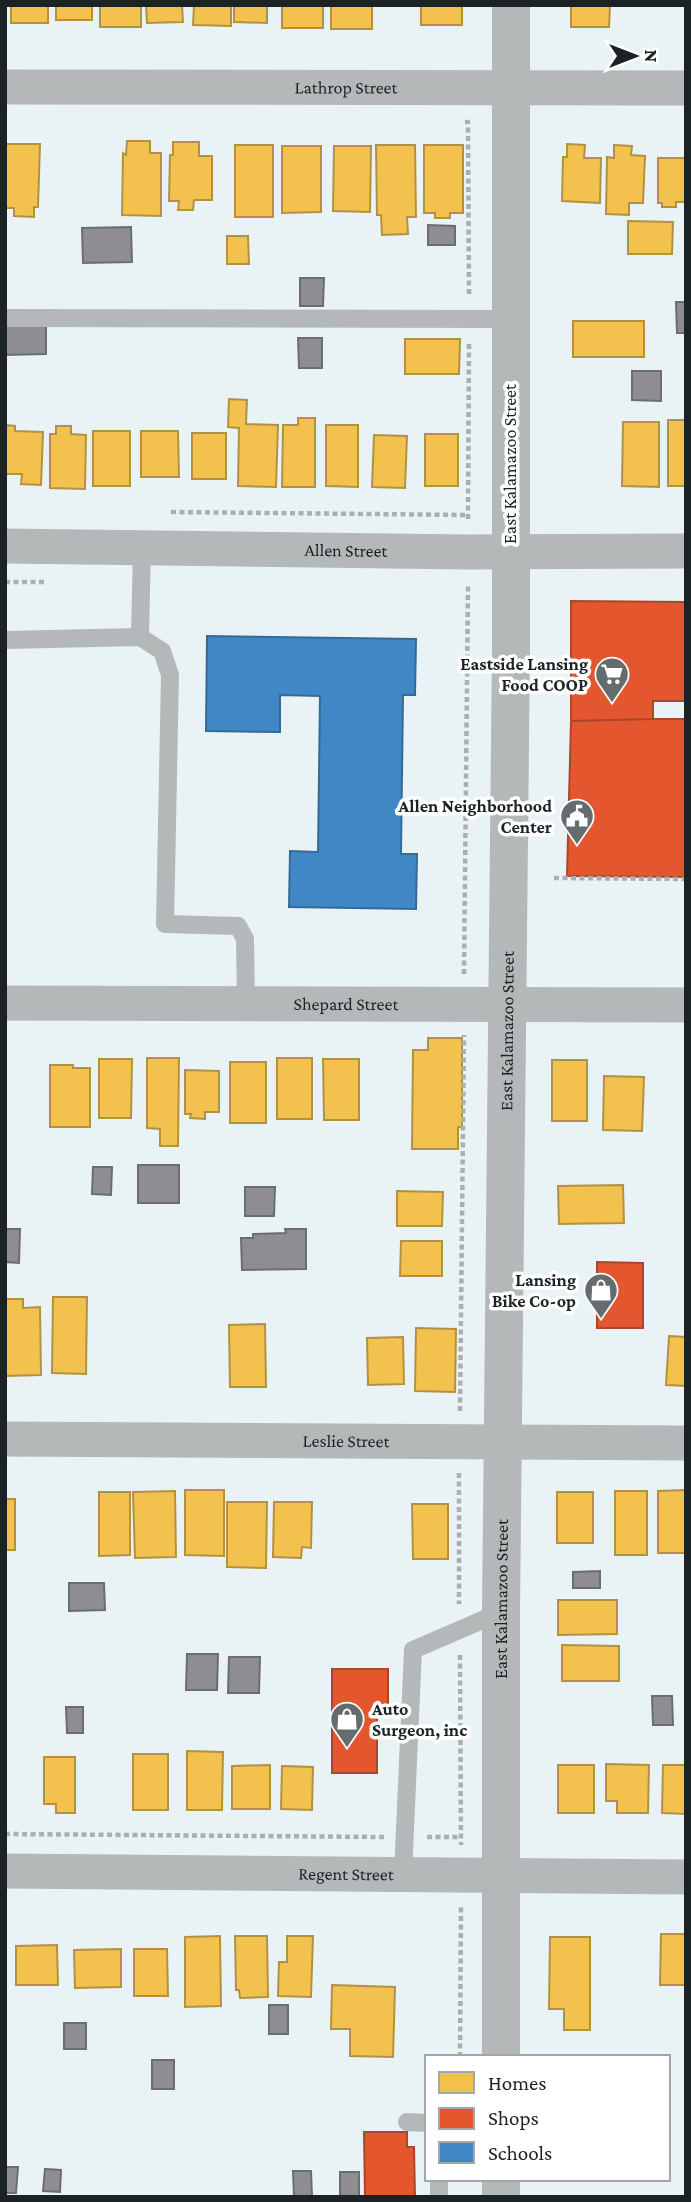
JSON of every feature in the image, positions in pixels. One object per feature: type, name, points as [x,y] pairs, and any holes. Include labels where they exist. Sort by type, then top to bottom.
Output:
[{"type":"street","name":"East Kalamazoo Street","points":[[501,2055],[501,1612],[510,552],[511,5]]},
{"type":"street","name":"Lathrop Street","points":[[5,87],[686,88]]},
{"type":"street","name":"Allen Street","points":[[5,547],[468,552],[686,551]]},
{"type":"street","name":"Shepard Street","points":[[5,1003],[686,1005]]},
{"type":"street","name":"Leslie Street","points":[[5,1439],[686,1443]]},
{"type":"street","name":"Regent Street","points":[[5,1871],[686,1877]]},
{"type":"lane","points":[[5,318],[510,319]]},
{"type":"lane","points":[[141,637],[142,547]]},
{"type":"lane","points":[[5,640],[141,637],[162,652],[170,675],[165,924],[238,926],[245,939],[246,1004]]},
{"type":"lane","points":[[403,1874],[413,1650],[501,1612]]},
{"type":"lane","points":[[407,2122],[425,2123]]},
{"type":"path","points":[[460,2055],[459,1441],[468,552],[468,121]]},
{"type":"path","points":[[169,512],[468,515]]},
{"type":"path","points":[[554,878],[686,879]]},
{"type":"path","points":[[5,1834],[461,1837]]},
{"type":"building: Homes","points":[[11,5],[48,5],[48,23],[11,23]]},
{"type":"building: Homes","points":[[56,5],[92,5],[92,20],[56,20]]},
{"type":"building: Homes","points":[[100,5],[141,5],[141,27],[100,27]]},
{"type":"building: Homes","points":[[146,5],[182,5],[183,22],[147,23]]},
{"type":"building: Homes","points":[[194,5],[231,5],[231,26],[193,25]]},
{"type":"building: Homes","points":[[234,5],[267,5],[267,23],[234,22]]},
{"type":"building: Homes","points":[[282,5],[323,5],[323,28],[282,28]]},
{"type":"building: Homes","points":[[331,5],[372,5],[372,29],[331,29]]},
{"type":"building: Homes","points":[[421,5],[462,5],[462,25],[421,25]]},
{"type":"building: Homes","points":[[571,5],[610,5],[609,27],[571,27]]},
{"type":"building: Homes","points":[[127,141],[150,141],[150,153],[161,153],[161,216],[122,215],[123,153],[126,155]]},
{"type":"building: Homes","points":[[173,142],[199,142],[199,156],[212,156],[212,200],[194,200],[193,210],[178,210],[179,201],[169,201],[170,155],[173,155]]},
{"type":"building: Homes","points":[[5,144],[40,144],[38,207],[34,207],[34,217],[14,216],[14,208],[5,208]]},
{"type":"building: Homes","points":[[567,144],[585,145],[584,158],[601,158],[600,203],[562,201],[563,157],[567,157]]},
{"type":"building: Homes","points":[[235,145],[273,145],[273,217],[235,217]]},
{"type":"building: Homes","points":[[376,145],[415,145],[416,217],[407,217],[408,234],[382,235],[381,215],[377,215]]},
{"type":"building: Homes","points":[[424,145],[463,145],[463,213],[450,213],[450,218],[435,218],[435,213],[424,213]]},
{"type":"building: Homes","points":[[614,145],[632,146],[631,155],[645,156],[643,203],[629,203],[629,215],[606,214],[607,157],[614,158]]},
{"type":"building: Homes","points":[[282,146],[321,146],[321,212],[282,213]]},
{"type":"building: Homes","points":[[334,146],[371,146],[370,212],[333,211]]},
{"type":"building: Homes","points":[[658,158],[686,158],[686,202],[676,202],[676,207],[662,207],[662,203],[658,203]]},
{"type":"building: Homes","points":[[628,221],[673,222],[672,254],[628,254]]},
{"type":"building: Homes","points":[[227,236],[248,236],[249,264],[227,264]]},
{"type":"building: Homes","points":[[573,321],[644,321],[644,357],[573,357]]},
{"type":"building: Homes","points":[[405,339],[460,339],[459,374],[405,374]]},
{"type":"building: Homes","points":[[229,399],[247,400],[246,424],[278,425],[276,487],[238,486],[239,428],[228,427]]},
{"type":"building: Homes","points":[[298,418],[315,418],[315,487],[282,487],[283,425],[298,425]]},
{"type":"building: Homes","points":[[668,420],[686,420],[686,486],[668,486]]},
{"type":"building: Homes","points":[[623,422],[659,422],[659,487],[622,486]]},
{"type":"building: Homes","points":[[5,425],[15,426],[15,431],[43,432],[41,485],[21,484],[22,474],[5,474]]},
{"type":"building: Homes","points":[[326,425],[358,425],[358,487],[326,486]]},
{"type":"building: Homes","points":[[56,426],[71,426],[71,434],[86,435],[85,489],[50,488],[50,434],[56,434]]},
{"type":"building: Homes","points":[[93,431],[130,431],[130,486],[93,486]]},
{"type":"building: Homes","points":[[141,431],[178,431],[179,477],[141,477]]},
{"type":"building: Homes","points":[[192,433],[226,433],[226,479],[192,479]]},
{"type":"building: Homes","points":[[425,434],[458,434],[458,486],[425,486]]},
{"type":"building: Homes","points":[[374,435],[407,436],[405,488],[372,487]]},
{"type":"building: Homes","points":[[428,1038],[462,1038],[462,1127],[458,1127],[458,1149],[412,1149],[413,1050],[428,1050]]},
{"type":"building: Homes","points":[[147,1058],[179,1058],[178,1146],[160,1146],[160,1129],[147,1128]]},
{"type":"building: Homes","points":[[277,1058],[312,1058],[312,1119],[277,1119]]},
{"type":"building: Homes","points":[[99,1059],[132,1059],[131,1118],[99,1118]]},
{"type":"building: Homes","points":[[323,1059],[359,1059],[359,1120],[324,1120]]},
{"type":"building: Homes","points":[[552,1060],[587,1060],[587,1121],[552,1121]]},
{"type":"building: Homes","points":[[230,1062],[266,1062],[266,1123],[230,1123]]},
{"type":"building: Homes","points":[[50,1065],[90,1068],[90,1127],[50,1127]]},
{"type":"building: Homes","points":[[185,1070],[219,1071],[219,1112],[205,1112],[205,1119],[190,1118],[191,1114],[185,1114]]},
{"type":"building: Homes","points":[[604,1076],[644,1077],[642,1131],[603,1130]]},
{"type":"building: Homes","points":[[623,1185],[624,1223],[559,1224],[558,1186]]},
{"type":"building: Homes","points":[[397,1191],[443,1192],[442,1226],[397,1226]]},
{"type":"building: Homes","points":[[401,1241],[442,1241],[442,1276],[400,1276]]},
{"type":"building: Homes","points":[[53,1297],[87,1297],[86,1374],[52,1373]]},
{"type":"building: Homes","points":[[5,1299],[23,1299],[23,1308],[40,1307],[41,1375],[5,1376]]},
{"type":"building: Homes","points":[[265,1324],[266,1387],[230,1387],[229,1325]]},
{"type":"building: Homes","points":[[416,1328],[456,1329],[455,1392],[415,1391]]},
{"type":"building: Homes","points":[[669,1336],[686,1337],[686,1386],[666,1385]]},
{"type":"building: Homes","points":[[403,1337],[404,1384],[368,1385],[367,1338]]},
{"type":"building: Homes","points":[[185,1490],[224,1490],[224,1556],[185,1555]]},
{"type":"building: Homes","points":[[686,1490],[686,1553],[658,1553],[658,1491]]},
{"type":"building: Homes","points":[[175,1491],[176,1557],[135,1558],[133,1492]]},
{"type":"building: Homes","points":[[615,1491],[647,1491],[647,1555],[615,1555]]},
{"type":"building: Homes","points":[[99,1492],[130,1492],[130,1555],[99,1556]]},
{"type":"building: Homes","points":[[557,1492],[593,1492],[593,1543],[557,1543]]},
{"type":"building: Homes","points":[[5,1499],[15,1499],[15,1550],[5,1550]]},
{"type":"building: Homes","points":[[227,1502],[267,1502],[266,1568],[227,1567]]},
{"type":"building: Homes","points":[[274,1502],[312,1502],[311,1548],[302,1547],[301,1558],[273,1557]]},
{"type":"building: Homes","points":[[412,1504],[448,1504],[448,1559],[413,1559]]},
{"type":"building: Homes","points":[[558,1600],[617,1600],[617,1634],[558,1635]]},
{"type":"building: Homes","points":[[562,1645],[619,1646],[619,1681],[562,1681]]},
{"type":"building: Homes","points":[[187,1751],[223,1752],[222,1810],[187,1810]]},
{"type":"building: Homes","points":[[133,1754],[168,1754],[168,1810],[133,1810]]},
{"type":"building: Homes","points":[[44,1757],[75,1757],[75,1813],[56,1813],[56,1804],[44,1804]]},
{"type":"building: Homes","points":[[606,1764],[649,1765],[648,1813],[617,1813],[617,1801],[606,1801]]},
{"type":"building: Homes","points":[[270,1765],[270,1809],[232,1809],[232,1766]]},
{"type":"building: Homes","points":[[558,1765],[594,1765],[594,1813],[558,1813]]},
{"type":"building: Homes","points":[[663,1765],[686,1765],[686,1814],[662,1813]]},
{"type":"building: Homes","points":[[282,1766],[313,1767],[312,1810],[281,1809]]},
{"type":"building: Homes","points":[[661,1934],[686,1934],[686,1985],[660,1985]]},
{"type":"building: Homes","points":[[220,1936],[221,2006],[185,2007],[185,1937]]},
{"type":"building: Homes","points":[[235,1936],[267,1936],[268,1997],[240,1998],[239,1990],[236,1990]]},
{"type":"building: Homes","points":[[287,1936],[313,1936],[311,1997],[278,1996],[279,1962],[287,1962]]},
{"type":"building: Homes","points":[[550,1937],[590,1937],[590,2030],[564,2030],[564,2009],[549,2009]]},
{"type":"building: Homes","points":[[57,1945],[58,1985],[16,1985],[16,1946]]},
{"type":"building: Homes","points":[[121,1949],[121,1987],[75,1988],[74,1950]]},
{"type":"building: Homes","points":[[134,1949],[167,1949],[168,1996],[134,1996]]},
{"type":"building: Homes","points":[[332,1985],[395,1987],[393,2057],[350,2056],[350,2029],[331,2029]]},
{"type":"building: Shops","points":[[571,601],[686,602],[686,701],[653,701],[653,719],[571,721]]},
{"type":"building: Shops","points":[[686,719],[686,877],[567,876],[571,721]]},
{"type":"building: Shops","points":[[597,1262],[643,1263],[643,1328],[597,1328]]},
{"type":"building: Shops","points":[[332,1669],[388,1669],[388,1716],[377,1716],[377,1773],[332,1773]]},
{"type":"building: Shops","points":[[364,2132],[407,2132],[407,2147],[414,2147],[415,2197],[365,2197]]},
{"type":"building: Schools","points":[[207,636],[416,639],[415,695],[403,695],[401,854],[417,854],[416,909],[289,907],[290,851],[318,852],[320,696],[280,695],[280,732],[206,731]]},
{"type":"building: Industry","points":[[428,225],[455,226],[455,245],[428,245]]},
{"type":"building: Industry","points":[[131,227],[132,262],[83,263],[82,228]]},
{"type":"building: Industry","points":[[300,278],[324,278],[323,306],[300,306]]},
{"type":"building: Industry","points":[[676,302],[686,302],[686,333],[677,333]]},
{"type":"building: Industry","points":[[46,325],[46,354],[5,355],[5,326]]},
{"type":"building: Industry","points":[[298,338],[322,338],[322,368],[299,368]]},
{"type":"building: Industry","points":[[632,371],[661,371],[661,401],[632,400]]},
{"type":"building: Industry","points":[[138,1165],[179,1165],[179,1203],[138,1203]]},
{"type":"building: Industry","points":[[93,1167],[112,1167],[111,1195],[92,1194]]},
{"type":"building: Industry","points":[[245,1187],[275,1187],[274,1216],[245,1216]]},
{"type":"building: Industry","points":[[5,1229],[20,1229],[19,1263],[5,1262]]},
{"type":"building: Industry","points":[[285,1229],[306,1229],[306,1269],[242,1270],[241,1238],[253,1238],[253,1234],[286,1233]]},
{"type":"building: Industry","points":[[600,1571],[600,1588],[573,1588],[573,1572]]},
{"type":"building: Industry","points":[[69,1583],[104,1583],[105,1610],[69,1611]]},
{"type":"building: Industry","points":[[187,1654],[218,1654],[217,1690],[186,1690]]},
{"type":"building: Industry","points":[[229,1657],[260,1657],[259,1693],[228,1693]]},
{"type":"building: Industry","points":[[652,1696],[672,1696],[673,1725],[653,1725]]},
{"type":"building: Industry","points":[[66,1707],[83,1707],[83,1733],[67,1733]]},
{"type":"building: Industry","points":[[269,2005],[288,2005],[288,2034],[269,2034]]},
{"type":"building: Industry","points":[[64,2023],[86,2023],[86,2049],[64,2049]]},
{"type":"building: Industry","points":[[152,2060],[174,2060],[174,2089],[152,2089]]},
{"type":"building: Industry","points":[[5,2167],[18,2167],[16,2193],[5,2193]]},
{"type":"building: Industry","points":[[45,2169],[61,2170],[60,2192],[43,2191]]},
{"type":"building: Industry","points":[[293,2171],[311,2171],[312,2197],[294,2197]]},
{"type":"building: Industry","points":[[340,2172],[359,2172],[359,2197],[340,2197]]},
{"type":"place","name":"Eastside Lansing Food COOP","points":[[612,704]]},
{"type":"place","name":"Allen Neighborhood Center","points":[[577,846]]},
{"type":"place","name":"Lansing Bike Co-op","points":[[601,1320]]},
{"type":"place","name":"Auto Surgeon, inc","points":[[347,1749]]}]
